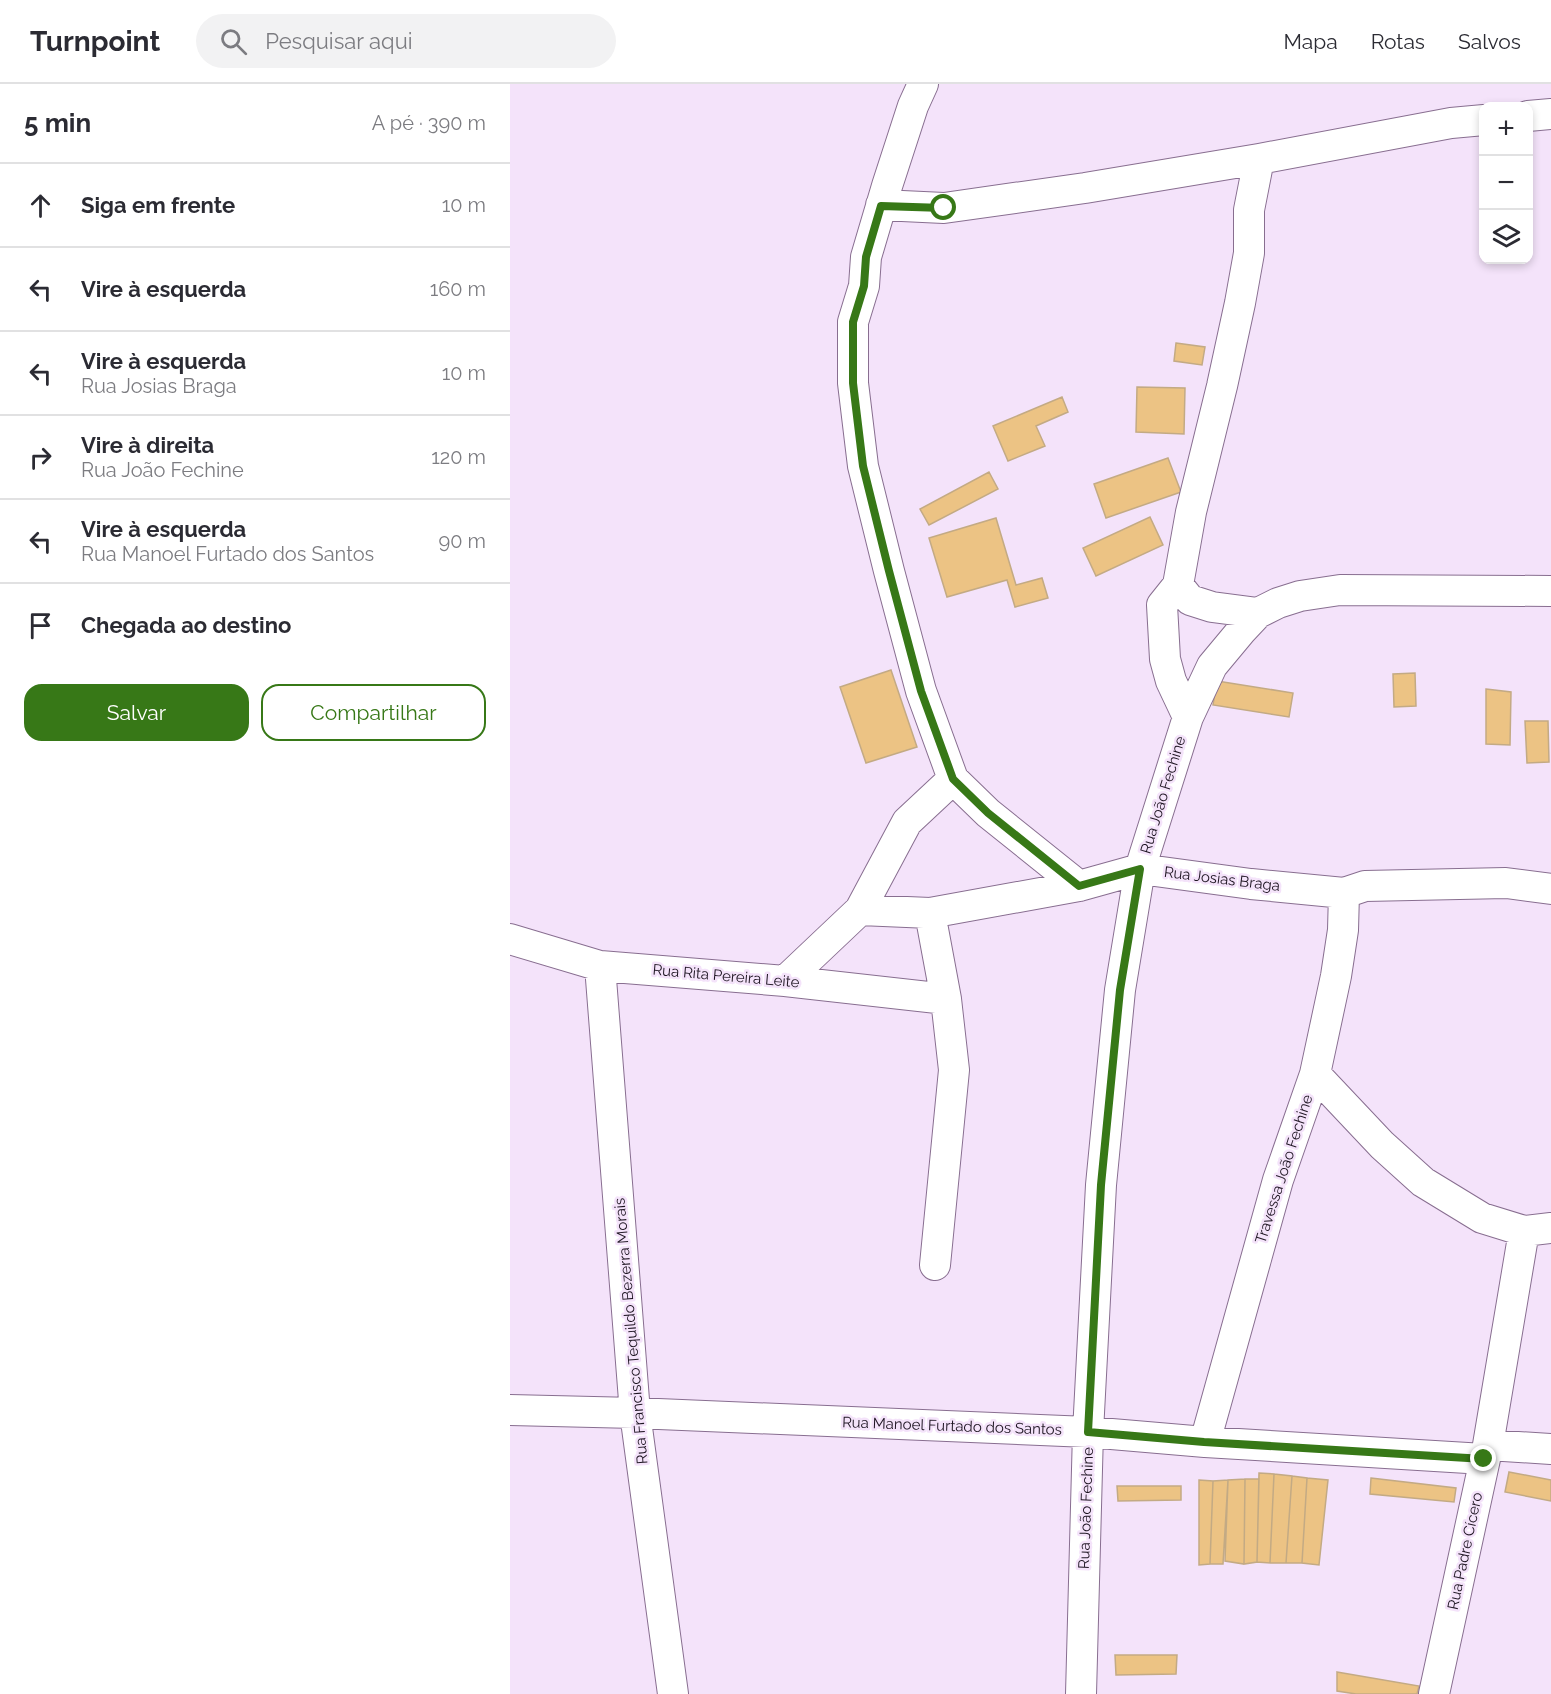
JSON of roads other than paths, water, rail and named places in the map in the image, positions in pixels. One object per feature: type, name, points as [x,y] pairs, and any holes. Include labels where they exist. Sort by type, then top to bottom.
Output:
[{"type":"street","points":[[923,84],[913,106],[881,206],[866,257],[864,286],[853,322],[853,383],[863,466],[921,691],[953,779],[988,813],[1079,886]]},
{"type":"street","points":[[1533,116],[1551,114]]},
{"type":"street","points":[[881,206],[944,208],[1085,188],[1259,159],[1451,123],[1479,120]]},
{"type":"street","points":[[1188,717],[1171,681],[1166,659],[1162,605],[1178,585],[1191,512],[1222,386],[1249,253],[1249,210],[1259,159]]},
{"type":"street","points":[[1178,585],[1190,600],[1212,607],[1258,613]]},
{"type":"street","name":"Rua João Fechine","points":[[1081,1694],[1088,1432],[1101,1185],[1120,990],[1140,869],[1188,717],[1212,666],[1258,613],[1278,603],[1300,596],[1340,590],[1551,591]]},
{"type":"street","points":[[785,981],[860,910],[906,822],[953,779]]},
{"type":"street","name":"Rua Josias Braga","points":[[860,910],[930,913],[1079,886],[1140,869],[1251,884],[1344,892],[1365,886],[1506,883],[1551,889]]},
{"type":"street","name":"Travessa João Fechine","points":[[1204,1442],[1278,1180],[1315,1074],[1336,976],[1343,930],[1344,892]]},
{"type":"street","points":[[930,913],[946,999],[954,1070],[935,1265]]},
{"type":"street","name":"Rua Rita Pereira Leite","points":[[510,939],[600,966],[785,981],[946,999]]},
{"type":"street","name":"Rua Francisco Tequildo Bezerra Morais","points":[[600,966],[635,1413],[674,1694]]},
{"type":"street","points":[[1315,1074],[1382,1145],[1424,1182],[1482,1218],[1538,1230]]},
{"type":"street","name":"Rua Padre Cícero","points":[[1434,1694],[1486,1452],[1538,1230]]},
{"type":"street","name":"Rua Manoel Furtado dos Santos","points":[[510,1410],[1088,1432],[1204,1442],[1486,1452],[1551,1449]]}]
